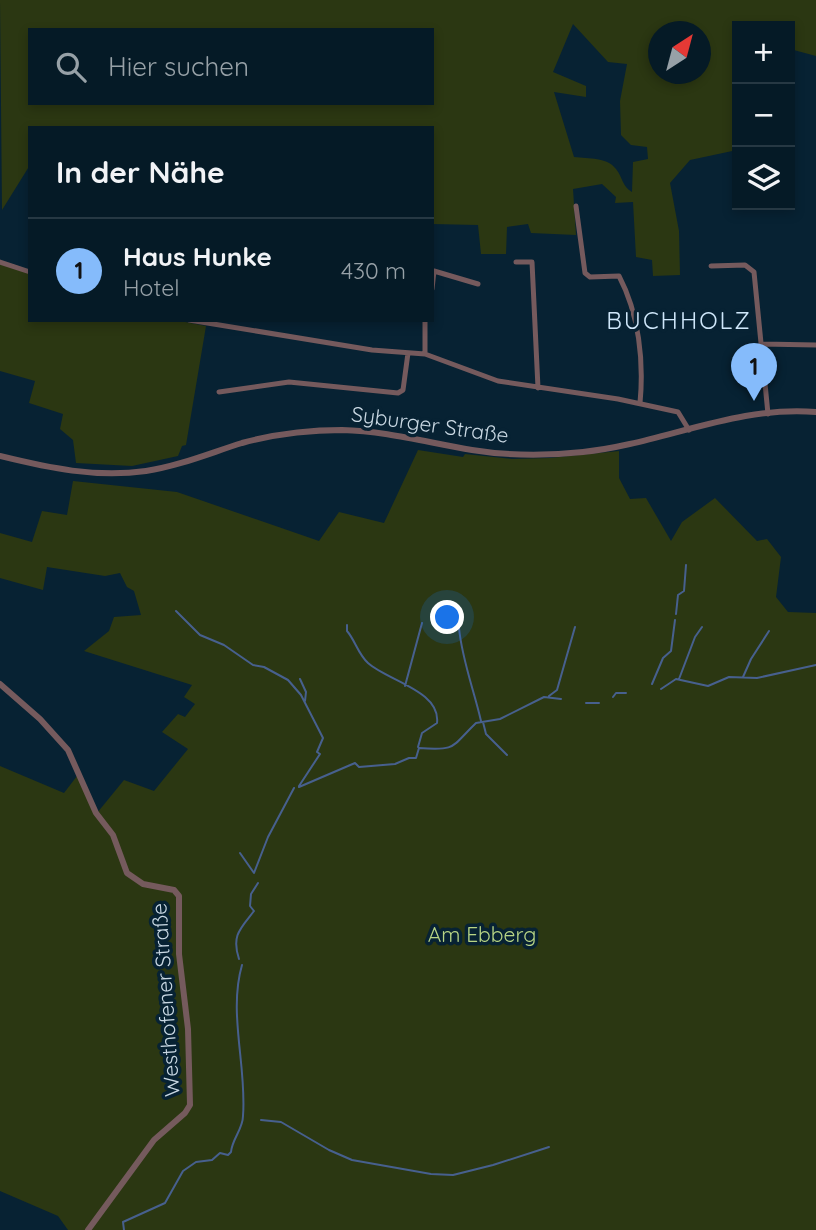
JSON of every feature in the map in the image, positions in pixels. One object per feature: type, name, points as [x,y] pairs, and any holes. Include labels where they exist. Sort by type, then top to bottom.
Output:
[{"type":"street","points":[[576,206],[585,273],[590,277],[619,276],[632,303],[636,322],[640,403]]},
{"type":"street","points":[[0,262],[28,271]]},
{"type":"street","points":[[516,262],[532,262],[538,388]]},
{"type":"street","points":[[711,267],[735,264],[752,268],[768,414]]},
{"type":"street","points":[[434,271],[478,284]]},
{"type":"street","points":[[201,322],[310,341],[425,354],[489,379],[640,403],[678,412],[689,430]]},
{"type":"street","points":[[425,322],[425,354]]},
{"type":"street","points":[[761,344],[816,345]]},
{"type":"street","points":[[219,392],[289,382],[398,393],[402,390],[408,353]]},
{"type":"street","name":"Syburger Straße","points":[[0,456],[63,470],[110,474],[167,467],[260,439],[313,431],[367,432],[474,450],[537,455],[602,450],[768,414],[816,412]]},
{"type":"street","name":"Westhofener Straße","points":[[0,684],[40,719],[68,750],[96,813],[113,835],[127,873],[143,884],[169,887],[179,896],[179,954],[188,1029],[190,1105],[186,1113],[154,1140],[88,1230]]},
{"type":"green space","points":[[0,0],[816,0],[816,56],[795,50],[795,21],[732,21],[732,151],[690,160],[670,183],[679,231],[680,275],[653,276],[652,260],[636,257],[633,202],[615,203],[616,197],[602,184],[573,189],[576,235],[531,233],[528,224],[507,227],[506,254],[481,254],[478,225],[434,224],[434,126],[28,126],[28,168],[2,210]],"holes":[[[573,24],[608,62],[627,64],[620,101],[621,135],[631,145],[647,147],[648,159],[633,162],[632,192],[608,162],[574,157],[554,92],[586,97],[586,86],[553,72]]]},
{"type":"green space","points":[[0,264],[28,272],[28,322],[185,322],[206,326],[186,445],[182,446],[178,456],[132,466],[76,463],[73,440],[60,429],[63,414],[29,403],[35,381],[0,371]]},
{"type":"green space","name":"Am Ebberg","points":[[418,450],[463,457],[465,454],[512,459],[619,451],[619,478],[630,499],[646,498],[671,541],[682,522],[715,498],[757,541],[767,539],[781,557],[776,597],[788,612],[816,613],[816,1230],[68,1230],[58,1216],[0,1191],[0,766],[64,793],[77,776],[97,813],[124,780],[154,791],[188,749],[162,732],[178,714],[185,717],[195,704],[184,697],[192,685],[84,651],[109,631],[114,617],[141,615],[134,591],[127,587],[120,573],[105,576],[47,567],[43,590],[0,578],[0,533],[32,542],[42,511],[67,515],[73,481],[177,492],[319,541],[339,512],[384,523]]},
{"type":"waterway","points":[[676,614],[678,595],[684,591],[686,565]]},
{"type":"waterway","points":[[176,611],[200,635],[224,645],[253,665],[264,667],[288,680],[301,695],[323,738],[317,752],[320,754],[299,786]]},
{"type":"waterway","points":[[652,684],[663,658],[671,651],[675,620]]},
{"type":"waterway","points":[[405,686],[422,623]]},
{"type":"waterway","points":[[347,625],[347,631],[368,663],[412,688],[431,703],[436,712],[437,723],[422,733],[418,747]]},
{"type":"waterway","points":[[549,696],[557,690],[575,627]]},
{"type":"waterway","points":[[679,679],[695,637],[702,627]]},
{"type":"waterway","points":[[459,628],[465,663],[481,721]]},
{"type":"waterway","points":[[743,677],[769,631]]},
{"type":"waterway","points":[[661,689],[676,679],[708,686],[729,677],[757,678],[816,665]]},
{"type":"waterway","points":[[300,679],[306,692],[305,701]]},
{"type":"waterway","points":[[613,697],[616,693],[626,693]]},
{"type":"waterway","points":[[299,787],[355,763],[359,767],[395,764],[416,758],[419,748],[447,748],[476,723],[500,719],[544,697],[561,699]]},
{"type":"waterway","points":[[586,703],[599,703]]},
{"type":"waterway","points":[[483,722],[486,734],[507,755]]},
{"type":"waterway","points":[[240,853],[254,873],[268,837],[294,788]]},
{"type":"waterway","points":[[239,959],[237,938],[241,927],[254,911],[250,906],[251,894],[258,883]]},
{"type":"waterway","points":[[124,1230],[123,1222],[165,1203],[183,1171],[196,1162],[212,1160],[220,1153],[228,1155],[231,1152],[243,1116],[243,1078],[237,1021],[238,983],[242,965]]},
{"type":"waterway","points":[[261,1120],[281,1122],[352,1160],[431,1174],[453,1175],[549,1147]]},
{"type":"place","name":"Haus Hunke","points":[[754,401]]},
{"type":"district","name":"BUCHHOLZ","points":[[679,321]]}]
